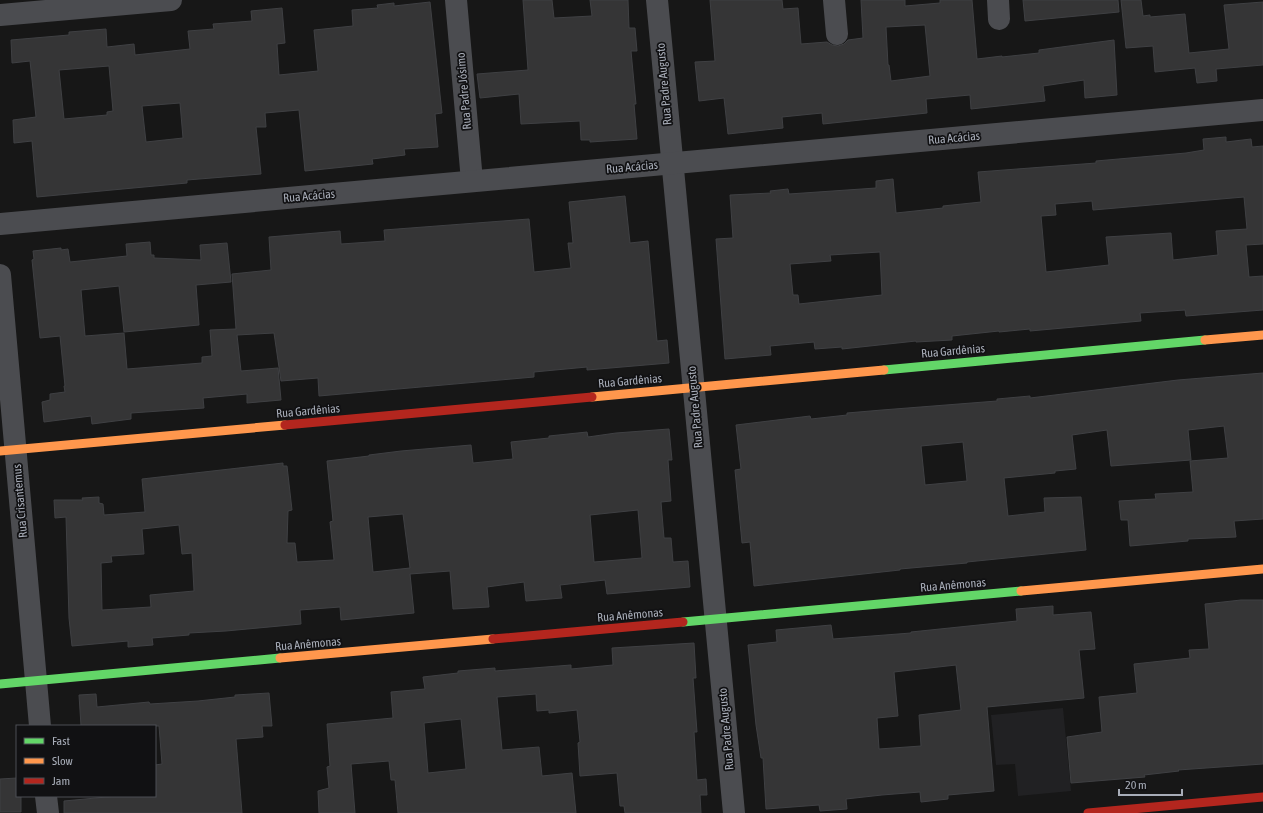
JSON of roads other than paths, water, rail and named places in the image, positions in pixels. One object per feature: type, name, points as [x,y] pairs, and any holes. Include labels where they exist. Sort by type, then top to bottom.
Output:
[{"type":"street","points":[[0,15],[171,0]]},
{"type":"street","name":"Rua Padre Jósimo","points":[[456,0],[472,181]]},
{"type":"street","name":"Rua Padre Augusto","points":[[656,0],[734,813]]},
{"type":"street","points":[[834,0],[837,34]]},
{"type":"street","name":"Rua Acácias","points":[[0,224],[1263,110]]},
{"type":"street","name":"Rua Crisantemus","points":[[0,275],[8,450],[40,725]]},
{"type":"street","name":"Rua Gardênias","points":[[8,450],[1263,335]]},
{"type":"street","name":"Rua Anêmonas","points":[[0,684],[1263,569]]},
{"type":"street","points":[[46,797],[48,813]]},
{"type":"street","points":[[1088,813],[1263,797]]}]
